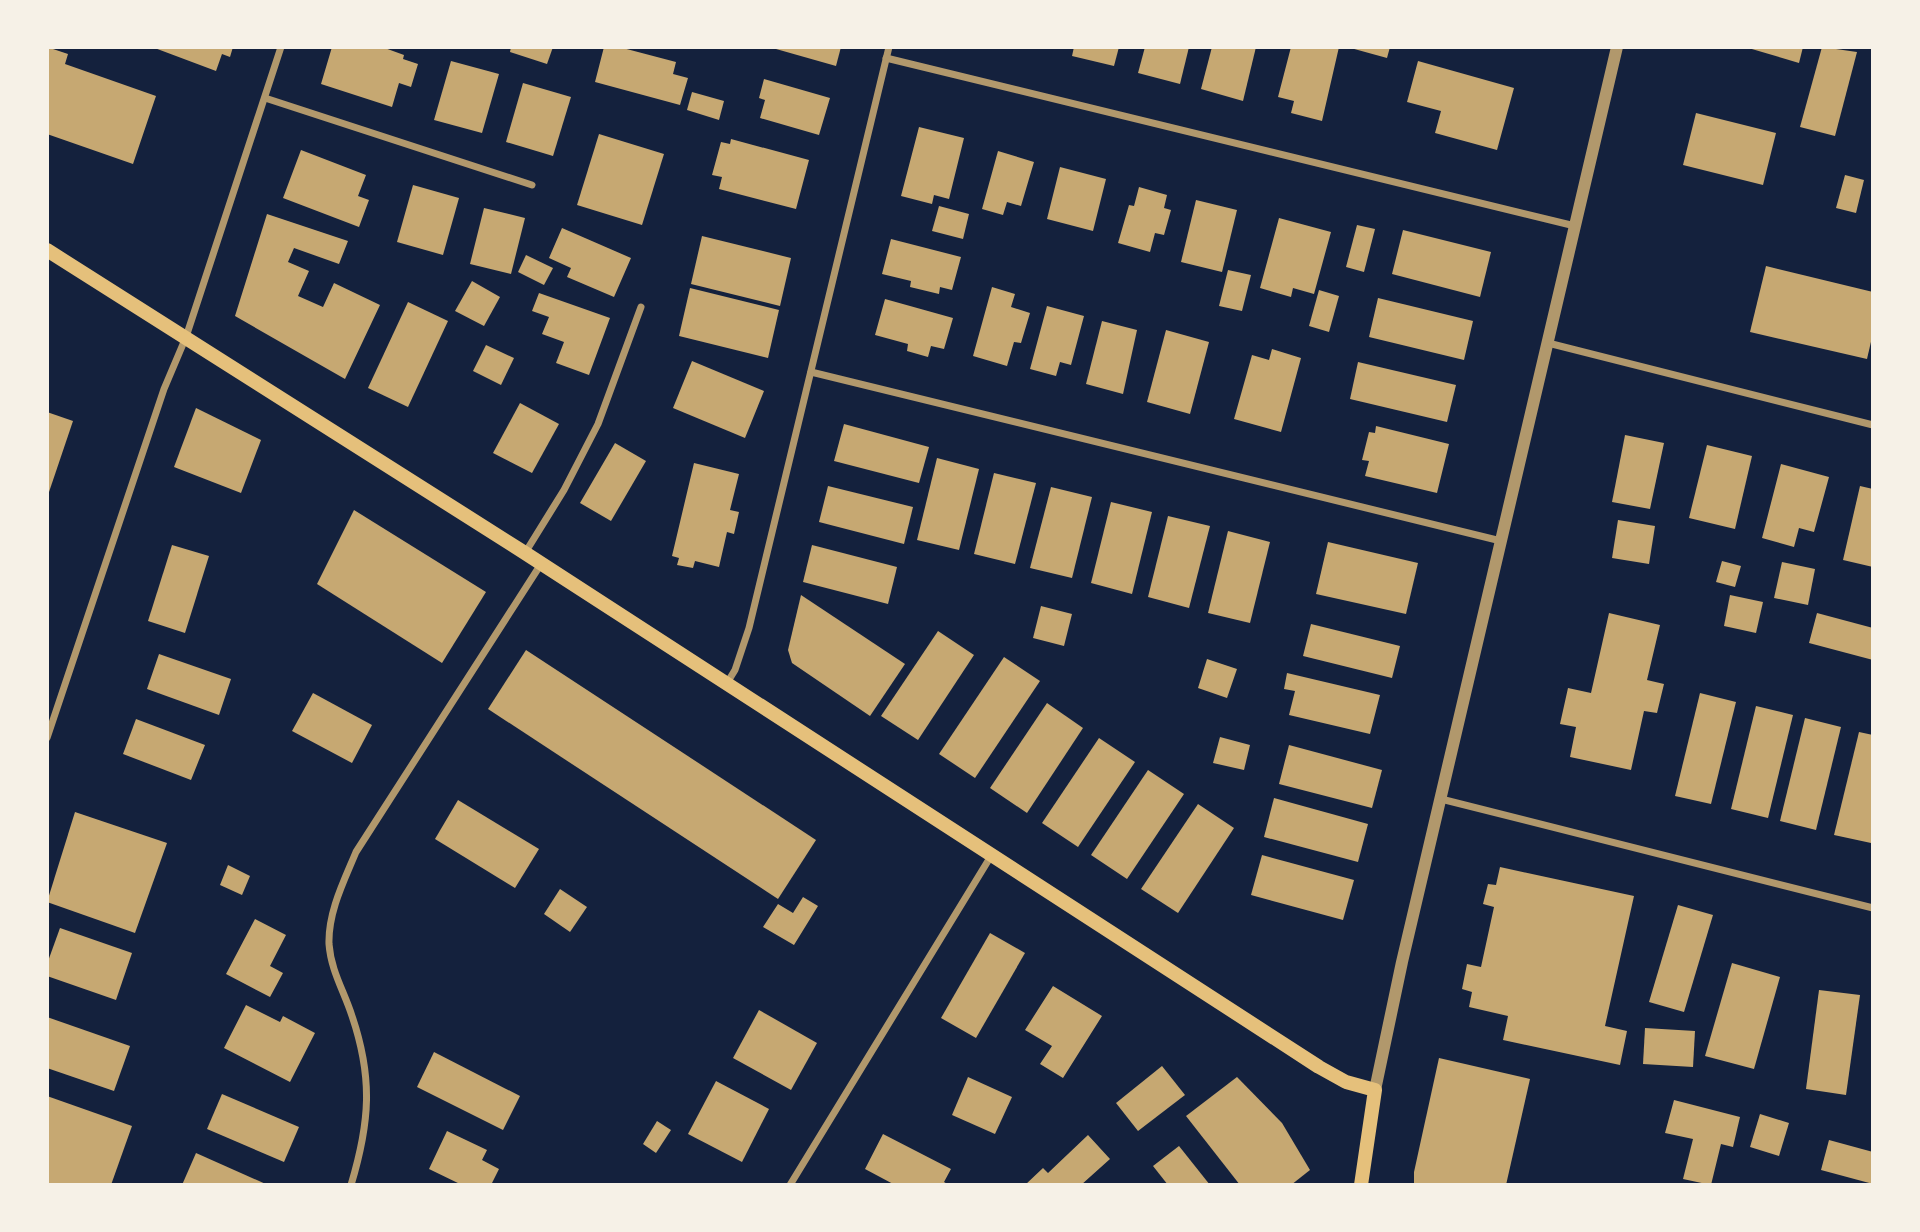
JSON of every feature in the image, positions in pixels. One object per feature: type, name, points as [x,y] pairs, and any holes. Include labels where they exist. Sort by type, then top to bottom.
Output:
[{"type":"main road","points":[[47,250],[541,564],[1332,1074],[1375,1090],[1361,1185]]},
{"type":"street","points":[[47,738],[164,389],[186,337],[281,47]]},
{"type":"street","points":[[726,685],[735,670],[749,628],[889,47]]},
{"type":"street","points":[[1375,1090],[1617,47]]},
{"type":"street","points":[[886,58],[1575,226]]},
{"type":"street","points":[[265,98],[531,185]]},
{"type":"street","points":[[525,554],[564,490],[592,436],[641,307]]},
{"type":"street","points":[[1548,343],[1873,425]]},
{"type":"street","points":[[811,372],[1501,541]]},
{"type":"street","points":[[351,1185],[365,1140],[367,1087],[363,1049],[333,971],[329,942],[335,904],[356,852],[541,564]]},
{"type":"street","points":[[1441,799],[1873,908]]},
{"type":"street","points":[[790,1185],[991,856]]},
{"type":"building","points":[[47,47],[68,54],[65,64],[156,96],[133,164],[47,134]]},
{"type":"building","points":[[152,47],[233,47],[230,57],[222,54],[216,71]]},
{"type":"building","points":[[332,47],[382,47],[404,55],[403,59],[418,64],[411,87],[399,83],[392,107],[321,84]]},
{"type":"building","points":[[511,47],[553,47],[547,64],[510,52]]},
{"type":"building","points":[[604,47],[619,47],[676,62],[673,74],[688,78],[680,105],[595,82]]},
{"type":"building","points":[[769,47],[841,47],[836,66]]},
{"type":"building","points":[[1074,47],[1119,47],[1114,66],[1072,56]]},
{"type":"building","points":[[1145,47],[1189,47],[1180,84],[1138,73]]},
{"type":"building","points":[[1212,47],[1256,47],[1243,101],[1201,89]]},
{"type":"building","points":[[1291,47],[1339,47],[1322,121],[1291,113],[1294,101],[1278,97]]},
{"type":"building","points":[[1347,47],[1390,47],[1387,58]]},
{"type":"building","points":[[1745,47],[1803,47],[1799,63]]},
{"type":"building","points":[[1822,47],[1857,52],[1835,136],[1800,127]]},
{"type":"building","points":[[451,61],[499,74],[482,133],[434,120]]},
{"type":"building","points":[[1418,61],[1514,88],[1497,150],[1435,133],[1441,111],[1407,102]]},
{"type":"building","points":[[764,79],[830,98],[819,135],[760,118],[765,100],[759,98]]},
{"type":"building","points":[[523,83],[571,97],[553,156],[506,142]]},
{"type":"building","points":[[692,92],[724,101],[719,120],[687,110]]},
{"type":"building","points":[[1696,113],[1776,133],[1763,185],[1683,165]]},
{"type":"building","points":[[919,127],[964,138],[949,199],[934,195],[932,204],[901,196]]},
{"type":"building","points":[[599,134],[664,154],[642,225],[577,205]]},
{"type":"building","points":[[731,139],[809,160],[796,209],[719,189],[722,177],[712,175],[721,142],[730,144]]},
{"type":"building","points":[[301,150],[366,175],[358,196],[369,200],[359,227],[283,198]]},
{"type":"building","points":[[998,151],[1034,162],[1021,206],[1007,202],[1003,215],[982,209]]},
{"type":"building","points":[[1060,167],[1106,179],[1093,231],[1047,219]]},
{"type":"building","points":[[1845,175],[1864,180],[1856,213],[1836,208]]},
{"type":"building","points":[[413,185],[459,198],[443,255],[397,242]]},
{"type":"building","points":[[1139,187],[1167,195],[1164,208],[1171,210],[1164,235],[1155,233],[1150,252],[1118,243],[1129,205],[1134,206]]},
{"type":"building","points":[[1196,200],[1237,210],[1222,272],[1181,262]]},
{"type":"building","points":[[939,206],[969,214],[963,239],[932,231]]},
{"type":"building","points":[[484,208],[525,218],[511,274],[470,264]]},
{"type":"building","points":[[267,214],[348,241],[339,264],[294,248],[288,262],[309,271],[298,296],[323,307],[334,283],[380,305],[345,379],[235,316]]},
{"type":"building","points":[[1279,218],[1331,232],[1314,294],[1293,288],[1291,297],[1260,288]]},
{"type":"building","points":[[1357,225],[1375,229],[1364,272],[1346,267]]},
{"type":"building","points":[[562,228],[631,258],[614,297],[567,277],[571,268],[549,258]]},
{"type":"building","points":[[1403,230],[1491,252],[1480,297],[1392,274]]},
{"type":"building","points":[[702,236],[791,258],[780,306],[691,284]]},
{"type":"building","points":[[891,239],[961,257],[952,290],[940,287],[939,294],[910,287],[911,281],[882,274]]},
{"type":"building","points":[[526,255],[553,268],[544,285],[518,272]]},
{"type":"building","points":[[1766,266],[1873,292],[1873,333],[1867,359],[1750,332]]},
{"type":"building","points":[[1228,270],[1251,275],[1242,311],[1219,306]]},
{"type":"building","points":[[472,281],[500,297],[484,326],[455,311]]},
{"type":"building","points":[[992,287],[1015,294],[1011,307],[1030,313],[1021,343],[1014,342],[1007,366],[973,356]]},
{"type":"building","points":[[690,288],[779,310],[768,358],[679,336]]},
{"type":"building","points":[[1319,290],[1339,296],[1329,332],[1309,326]]},
{"type":"building","points":[[539,293],[610,318],[589,375],[556,363],[564,342],[542,334],[549,317],[532,311]]},
{"type":"building","points":[[1378,298],[1473,321],[1464,360],[1369,337]]},
{"type":"building","points":[[885,299],[953,318],[944,349],[931,346],[928,357],[907,351],[908,344],[875,335]]},
{"type":"building","points":[[408,302],[448,321],[408,407],[368,388]]},
{"type":"building","points":[[1047,306],[1084,316],[1071,365],[1060,362],[1056,376],[1030,369]]},
{"type":"building","points":[[1102,321],[1137,330],[1123,394],[1086,384]]},
{"type":"building","points":[[1166,330],[1209,342],[1190,414],[1147,402]]},
{"type":"building","points":[[486,345],[514,358],[501,385],[473,371]]},
{"type":"building","points":[[1272,349],[1301,358],[1281,432],[1234,419],[1252,355],[1269,360]]},
{"type":"building","points":[[692,361],[764,391],[745,438],[673,408]]},
{"type":"building","points":[[1358,362],[1456,385],[1447,422],[1350,399]]},
{"type":"building","points":[[520,403],[559,424],[532,473],[493,453]]},
{"type":"building","points":[[196,408],[261,440],[241,493],[174,467]]},
{"type":"building","points":[[47,412],[73,421],[48,495],[47,495]]},
{"type":"building","points":[[844,424],[929,447],[919,483],[834,461]]},
{"type":"building","points":[[1376,426],[1449,444],[1437,493],[1365,476],[1369,461],[1362,460],[1369,432],[1375,433]]},
{"type":"building","points":[[1625,435],[1664,443],[1650,509],[1612,502]]},
{"type":"building","points":[[615,443],[646,461],[611,521],[580,503]]},
{"type":"building","points":[[1707,445],[1752,456],[1735,529],[1689,518]]},
{"type":"building","points":[[937,458],[979,469],[959,550],[917,540]]},
{"type":"building","points":[[694,463],[739,474],[730,510],[739,512],[734,534],[727,532],[719,567],[695,561],[693,568],[677,565],[679,558],[672,556]]},
{"type":"building","points":[[1781,464],[1829,477],[1814,532],[1799,528],[1794,547],[1762,538]]},
{"type":"building","points":[[994,473],[1036,483],[1015,564],[974,554]]},
{"type":"building","points":[[828,486],[913,507],[904,544],[819,522]]},
{"type":"building","points":[[1860,486],[1873,489],[1873,567],[1843,560]]},
{"type":"building","points":[[1051,487],[1092,497],[1072,578],[1030,568]]},
{"type":"building","points":[[1111,502],[1152,512],[1132,594],[1091,583]]},
{"type":"building","points":[[354,510],[486,592],[442,663],[317,584]]},
{"type":"building","points":[[1168,516],[1210,526],[1189,608],[1148,597]]},
{"type":"building","points":[[1618,520],[1655,526],[1649,564],[1612,558]]},
{"type":"building","points":[[1228,531],[1270,542],[1250,623],[1208,613]]},
{"type":"building","points":[[1328,542],[1418,563],[1406,614],[1316,594]]},
{"type":"building","points":[[172,545],[209,556],[185,633],[148,621]]},
{"type":"building","points":[[812,545],[897,567],[888,604],[803,582]]},
{"type":"building","points":[[1722,561],[1741,566],[1735,587],[1716,582]]},
{"type":"building","points":[[1782,562],[1815,569],[1808,605],[1774,598]]},
{"type":"building","points":[[801,595],[905,664],[870,716],[792,663],[788,650]]},
{"type":"building","points":[[1730,595],[1763,602],[1756,633],[1724,626]]},
{"type":"building","points":[[1041,606],[1072,614],[1064,646],[1033,638]]},
{"type":"building","points":[[1609,613],[1660,625],[1647,680],[1664,684],[1657,713],[1644,711],[1631,770],[1570,757],[1576,727],[1560,724],[1568,688],[1591,693]]},
{"type":"building","points":[[1817,613],[1873,628],[1873,660],[1809,643]]},
{"type":"building","points":[[1311,624],[1400,646],[1392,678],[1303,656]]},
{"type":"building","points":[[938,631],[974,655],[918,740],[881,716]]},
{"type":"building","points":[[526,650],[816,840],[778,899],[488,709]]},
{"type":"building","points":[[159,654],[231,679],[219,715],[147,689]]},
{"type":"building","points":[[1004,657],[1040,681],[975,778],[939,754]]},
{"type":"building","points":[[1207,659],[1237,669],[1227,698],[1198,688]]},
{"type":"building","points":[[1287,673],[1380,695],[1370,734],[1289,715],[1295,691],[1284,689]]},
{"type":"building","points":[[313,693],[372,725],[352,763],[292,731]]},
{"type":"building","points":[[1700,693],[1736,702],[1711,804],[1675,796]]},
{"type":"building","points":[[1047,703],[1083,728],[1027,813],[990,788]]},
{"type":"building","points":[[1756,706],[1793,715],[1768,818],[1731,809]]},
{"type":"building","points":[[1805,718],[1841,727],[1816,830],[1780,821]]},
{"type":"building","points":[[136,719],[205,745],[191,780],[123,754]]},
{"type":"building","points":[[1859,732],[1873,735],[1871,843],[1834,835]]},
{"type":"building","points":[[1220,737],[1250,745],[1244,770],[1213,763]]},
{"type":"building","points":[[1099,738],[1135,762],[1078,847],[1042,823]]},
{"type":"building","points":[[1289,745],[1382,770],[1372,808],[1279,784]]},
{"type":"building","points":[[1148,770],[1184,794],[1127,879],[1091,855]]},
{"type":"building","points":[[1274,798],[1368,824],[1358,862],[1264,837]]},
{"type":"building","points":[[458,800],[539,849],[515,888],[435,839]]},
{"type":"building","points":[[1198,804],[1234,828],[1178,913],[1141,889]]},
{"type":"building","points":[[75,812],[167,843],[135,933],[47,902]]},
{"type":"building","points":[[1262,855],[1354,880],[1343,920],[1251,895]]},
{"type":"building","points":[[228,865],[250,876],[242,895],[220,885]]},
{"type":"building","points":[[1500,867],[1634,896],[1605,1026],[1627,1031],[1620,1065],[1503,1040],[1508,1016],[1469,1007],[1472,992],[1462,989],[1467,964],[1481,967],[1494,907],[1483,904],[1488,884],[1496,885]]},
{"type":"building","points":[[560,889],[587,907],[570,932],[544,914]]},
{"type":"building","points":[[803,897],[818,906],[794,945],[763,927],[778,904],[793,913]]},
{"type":"building","points":[[1678,905],[1713,915],[1684,1012],[1649,1002]]},
{"type":"building","points":[[255,919],[286,935],[270,966],[283,973],[270,997],[226,974]]},
{"type":"building","points":[[60,928],[132,953],[116,1000],[47,976],[47,964]]},
{"type":"building","points":[[990,933],[1025,953],[976,1038],[941,1018]]},
{"type":"building","points":[[1732,963],[1780,977],[1754,1069],[1705,1056]]},
{"type":"building","points":[[1053,986],[1102,1016],[1063,1078],[1040,1064],[1052,1046],[1025,1030]]},
{"type":"building","points":[[1819,990],[1860,995],[1846,1095],[1806,1089]]},
{"type":"building","points":[[246,1005],[280,1022],[283,1016],[315,1033],[290,1082],[224,1048]]},
{"type":"building","points":[[759,1010],[817,1043],[791,1090],[733,1058]]},
{"type":"building","points":[[47,1017],[130,1046],[114,1091],[47,1068]]},
{"type":"building","points":[[1645,1028],[1695,1031],[1693,1067],[1643,1064]]},
{"type":"building","points":[[434,1052],[520,1096],[503,1130],[417,1087]]},
{"type":"building","points":[[1439,1058],[1530,1079],[1506,1185],[1414,1185],[1414,1172]]},
{"type":"building","points":[[1162,1066],[1185,1095],[1138,1131],[1116,1103]]},
{"type":"building","points":[[968,1077],[1012,1097],[995,1134],[952,1115]]},
{"type":"building","points":[[1237,1077],[1282,1123],[1310,1170],[1291,1185],[1240,1185],[1186,1116]]},
{"type":"building","points":[[716,1081],[769,1109],[742,1162],[688,1134]]},
{"type":"building","points":[[222,1094],[299,1127],[284,1162],[207,1129]]},
{"type":"building","points":[[47,1096],[132,1126],[111,1185],[47,1185]]},
{"type":"building","points":[[1674,1100],[1740,1117],[1733,1147],[1721,1144],[1711,1185],[1683,1179],[1693,1139],[1665,1133]]},
{"type":"building","points":[[1760,1114],[1789,1123],[1779,1156],[1750,1147]]},
{"type":"building","points":[[657,1121],[671,1130],[656,1153],[643,1144]]},
{"type":"building","points":[[447,1131],[487,1150],[482,1160],[499,1169],[491,1185],[462,1185],[429,1169]]},
{"type":"building","points":[[883,1134],[951,1169],[944,1182],[949,1185],[895,1185],[865,1169]]},
{"type":"building","points":[[1088,1135],[1110,1159],[1081,1185],[1025,1185],[1043,1168],[1048,1173]]},
{"type":"building","points":[[1829,1140],[1873,1152],[1873,1184],[1821,1170]]},
{"type":"building","points":[[1179,1146],[1210,1185],[1168,1185],[1153,1166]]},
{"type":"building","points":[[196,1153],[268,1185],[182,1185]]}]
